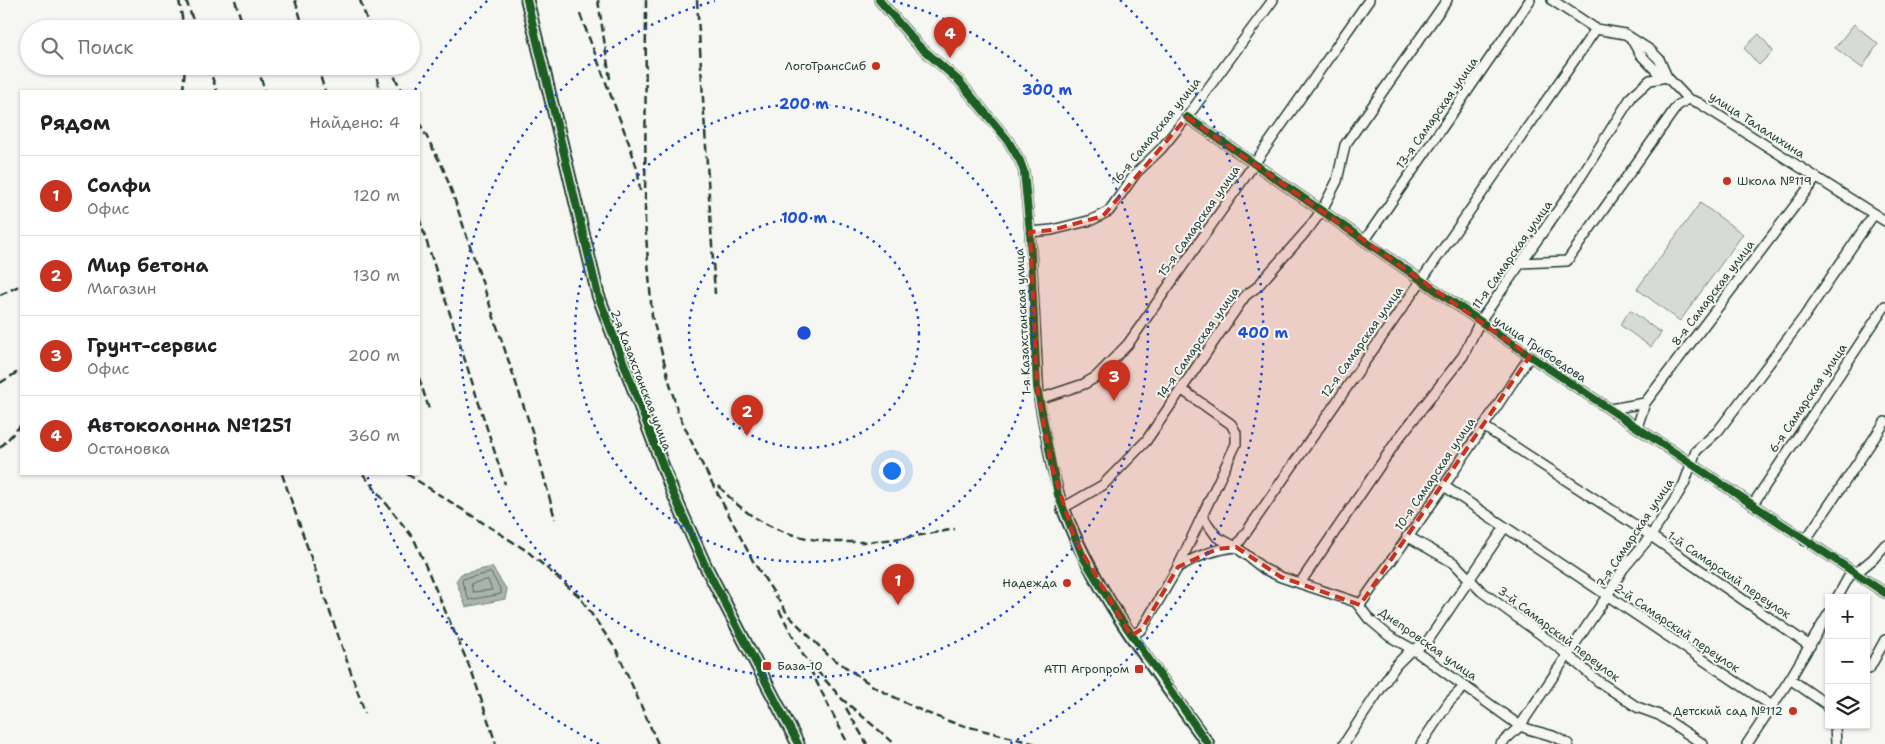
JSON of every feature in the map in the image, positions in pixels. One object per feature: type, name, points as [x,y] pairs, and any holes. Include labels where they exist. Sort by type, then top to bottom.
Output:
[{"type":"street","name":"2-я Казахстанская улица","points":[[528,0],[598,295],[613,338],[673,493],[700,553],[798,744]]},
{"type":"street","name":"1-я Казахстанская улица","points":[[879,0],[918,45],[959,81],[1014,149],[1024,172],[1030,232],[1039,398],[1051,464],[1063,508],[1084,557],[1131,636],[1208,744]]},
{"type":"street","name":"16-я Самарская улица","points":[[1030,232],[1052,230],[1103,216],[1109,211],[1136,173],[1160,149],[1187,117],[1273,0]]},
{"type":"street","name":"15-я Самарская улица","points":[[1039,398],[1084,384],[1096,376],[1128,344],[1369,0]]},
{"type":"street","name":"14-я Самарская улица","points":[[1063,508],[1103,485],[1146,441],[1246,296],[1257,288],[1322,210],[1337,181],[1345,145],[1447,0]]},
{"type":"street","name":"13-я Самарская улица","points":[[1365,240],[1530,0]]},
{"type":"street","name":"улица Талалихина","points":[[1552,0],[1596,29],[1618,32],[1650,50],[1659,59],[1664,77],[1688,99],[1699,103],[1885,221]]},
{"type":"street","name":"12-я Самарская улица","points":[[1236,547],[1596,29]]},
{"type":"street","name":"11-я Самарская улица","points":[[1300,583],[1398,439],[1463,356],[1480,321],[1573,189],[1632,96],[1642,86],[1664,77]]},
{"type":"street","points":[[1520,263],[1567,261],[1677,106],[1688,99]]},
{"type":"street","name":"улица Грибоедова","points":[[1187,117],[1256,163],[1530,356],[1885,593]]},
{"type":"street","name":"8-я Самарская улица","points":[[1637,427],[1645,403],[1816,178]]},
{"type":"street","name":"7-я Самарская улица","points":[[1501,744],[1520,726],[1623,569],[1650,537],[1684,484],[1696,451],[1718,431],[1804,317],[1874,214]]},
{"type":"street","name":"6-я Самарская улица","points":[[1753,504],[1885,306]]},
{"type":"street","name":"10-я Самарская улица","points":[[1360,606],[1407,536],[1444,486],[1530,356]]},
{"type":"street","points":[[1131,636],[1146,624],[1178,567],[1236,444],[1236,433],[1231,424],[1181,389]]},
{"type":"street","points":[[1610,409],[1645,403]]},
{"type":"street","points":[[1805,541],[1885,422]]},
{"type":"street","name":"1-й Самарский переулок","points":[[1483,426],[1810,646]]},
{"type":"street","name":"2-й Самарский переулок","points":[[1444,486],[1772,706]]},
{"type":"street","name":"Днепровская улица","points":[[1202,516],[1217,536],[1236,547],[1264,568],[1281,577],[1349,598],[1360,606],[1375,624],[1520,726],[1532,731],[1553,735],[1568,744]]},
{"type":"street","points":[[1344,744],[1396,664],[1427,642],[1505,527]]},
{"type":"street","name":"3-й Самарский переулок","points":[[1407,536],[1454,563],[1481,591],[1612,691],[1637,706],[1659,714],[1703,744]]},
{"type":"street","points":[[1840,594],[1854,572],[1874,559],[1885,545]]},
{"type":"street","points":[[1178,567],[1195,557],[1217,549],[1236,547]]},
{"type":"street","points":[[1747,744],[1790,679],[1825,620]]},
{"type":"street","points":[[1870,667],[1885,640]]},
{"type":"street","points":[[1790,679],[1825,703]]},
{"type":"street","points":[[1422,744],[1449,702],[1465,686]]},
{"type":"street","points":[[1836,729],[1836,744]]},
{"type":"highlighted area","points":[[1187,117],[1530,356],[1360,605],[1281,577],[1236,547],[1217,549],[1178,567],[1142,629],[1131,636],[1075,540],[1051,464],[1037,387],[1030,232],[1052,230],[1103,216]]},
{"type":"shaded area","points":[[1854,24],[1878,44],[1862,68],[1835,48]]},
{"type":"shaded area","points":[[1759,34],[1773,51],[1759,65],[1744,48]]},
{"type":"shaded area","points":[[1700,203],[1743,234],[1680,321],[1637,289]]},
{"type":"shaded area","points":[[1630,310],[1661,333],[1651,347],[1620,325]]},
{"type":"water","points":[[492,567],[507,590],[505,599],[466,607],[456,581],[461,574]]},
{"type":"railway","points":[[179,0],[182,20]]},
{"type":"railway","points":[[186,0],[193,20]]},
{"type":"railway","points":[[235,0],[241,20]]},
{"type":"railway","points":[[295,0],[301,20]]},
{"type":"railway","points":[[360,0],[367,20]]},
{"type":"railway","points":[[598,0],[610,79]]},
{"type":"railway","points":[[646,0],[645,221],[652,316],[677,410],[700,460],[753,561],[789,616],[828,655],[876,688],[924,712],[954,723],[1036,744]]},
{"type":"railway","points":[[697,0],[715,294]]},
{"type":"railway","points":[[580,14],[630,146],[638,172],[640,191]]},
{"type":"railway","points":[[183,90],[184,75]]},
{"type":"railway","points":[[211,75],[217,90]]},
{"type":"railway","points":[[260,75],[265,90]]},
{"type":"railway","points":[[320,75],[325,90]]},
{"type":"railway","points":[[376,75],[380,90]]},
{"type":"railway","points":[[394,75],[401,90]]},
{"type":"railway","points":[[420,124],[443,168],[453,195],[532,431],[555,519]]},
{"type":"railway","points":[[420,221],[505,484]]},
{"type":"railway","points":[[0,295],[20,285]]},
{"type":"railway","points":[[0,383],[20,371]]},
{"type":"railway","points":[[420,381],[429,409]]},
{"type":"railway","points":[[0,448],[20,426]]},
{"type":"railway","points":[[282,475],[365,713]]},
{"type":"railway","points":[[364,475],[414,539],[473,675],[496,744]]},
{"type":"railway","points":[[409,475],[527,551],[579,596],[617,651],[658,744]]},
{"type":"railway","points":[[719,486],[744,510],[771,526],[799,536],[829,541],[860,542],[923,535],[955,529]]},
{"type":"railway","points":[[779,610],[803,655],[842,699],[895,744]]},
{"type":"railway","points":[[810,669],[848,744]]},
{"type":"railway","points":[[846,708],[867,744]]},
{"type":"cycle path","points":[[527,0],[598,295],[673,493],[705,565],[798,744]]},
{"type":"cycle path","points":[[879,0],[918,45],[959,81],[1007,139],[1020,161],[1024,172],[1030,232],[1037,387],[1058,495],[1083,557],[1118,615],[1208,744]]},
{"type":"cycle path","points":[[1187,117],[1530,356],[1885,593]]},
{"type":"place","name":"Автоколонна №1251","points":[[950,58]]},
{"type":"place","name":"ЛогоТрансСиб","points":[[876,66]]},
{"type":"place","name":"Школа №119","points":[[1727,181]]},
{"type":"place","name":"Грунт-сервис","points":[[1114,401]]},
{"type":"place","name":"Мир бетона","points":[[747,436]]},
{"type":"place","name":"Надежда","points":[[1067,583]]},
{"type":"place","name":"Солфи","points":[[898,605]]},
{"type":"place","name":"База-10","points":[[767,666]]},
{"type":"place","name":"АТП Агропром","points":[[1139,669]]},
{"type":"place","name":"Детский сад №112","points":[[1793,711]]}]
